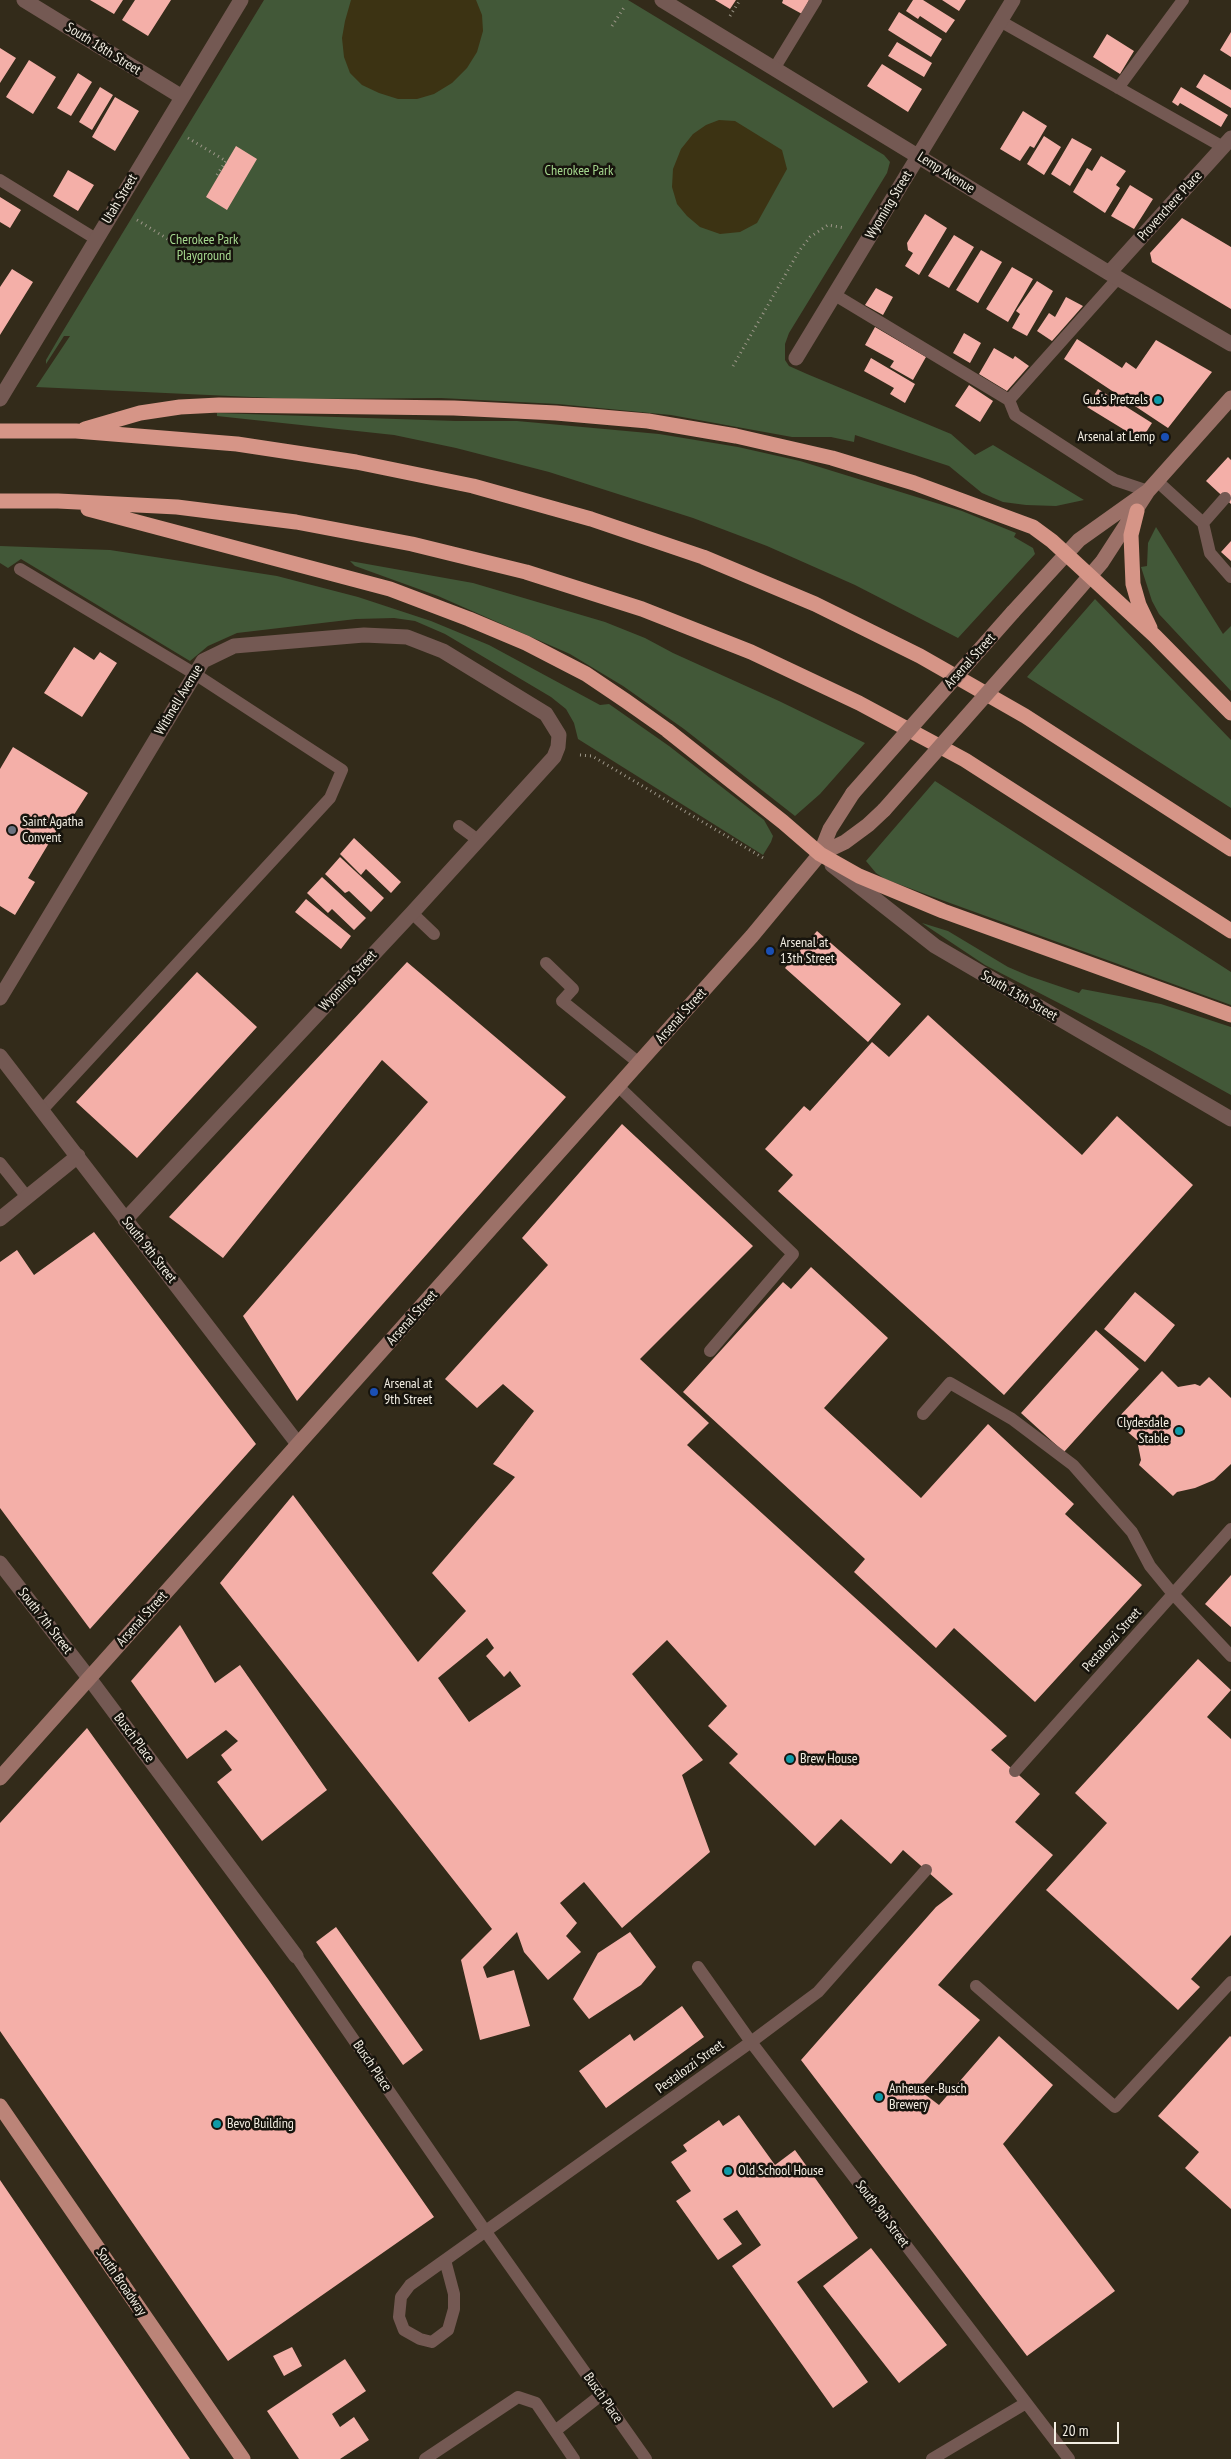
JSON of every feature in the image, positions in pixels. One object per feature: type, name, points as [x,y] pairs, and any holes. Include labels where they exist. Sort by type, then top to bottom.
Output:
[{"type":"highway","points":[[76,432],[140,413],[180,407],[219,405],[454,408],[556,413],[648,421],[736,436],[832,458],[914,483],[1033,527],[1065,553],[1154,636],[1231,713]]},
{"type":"highway","points":[[0,432],[76,432],[237,444],[356,462],[482,489],[591,519],[703,558],[814,604],[920,656],[1025,716],[1231,849]]},
{"type":"highway","points":[[0,501],[58,501],[177,507],[296,522],[412,544],[526,572],[642,609],[751,652],[859,703],[965,760],[1231,931]]},
{"type":"highway","points":[[58,501],[390,590],[452,612],[526,643],[586,674],[658,723],[783,822],[820,854],[859,876],[915,900],[1231,1015]]},
{"type":"highway","points":[[1136,511],[1132,535],[1133,584],[1139,605],[1154,636]]},
{"type":"main road","name":"Arsenal Street","points":[[820,854],[845,842],[868,826],[884,810],[1090,577],[1153,486],[1228,408]]},
{"type":"main road","name":"Arsenal Street","points":[[0,1778],[752,936],[820,854],[830,829],[853,793],[1065,553],[1105,519],[1153,486]]},
{"type":"main road","name":"South Broadway","points":[[0,2106],[243,2459]]},
{"type":"street","name":"South 18th Street","points":[[24,0],[182,97]]},
{"type":"street","name":"Utah Street","points":[[5,384],[96,239],[241,0]]},
{"type":"street","name":"Lemp Avenue","points":[[662,0],[1113,276],[1231,344]]},
{"type":"street","name":"Wyoming Street","points":[[796,358],[1013,0]]},
{"type":"street","name":"Provenchere Place","points":[[1113,276],[1227,142]]},
{"type":"street","name":"Withnell Avenue","points":[[0,998],[203,661],[234,646],[364,635],[407,637],[443,651],[546,714],[559,735]]},
{"type":"street","name":"Wyoming Street","points":[[125,1220],[412,913],[554,757],[558,747],[559,735]]},
{"type":"street","name":"South 13th Street","points":[[820,854],[883,907],[935,946],[1231,1119]]},
{"type":"street","name":"South 9th Street","points":[[0,1056],[43,1109],[125,1220],[298,1444]]},
{"type":"street","points":[[0,1219],[78,1156]]},
{"type":"street","name":"South 7th Street","points":[[0,1563],[89,1678]]},
{"type":"street","name":"Busch Place","points":[[89,1678],[296,1956]]},
{"type":"lane","points":[[774,69],[816,0]]},
{"type":"lane","points":[[1118,88],[1182,0]]},
{"type":"lane","points":[[1000,21],[1118,88],[1227,142]]},
{"type":"lane","points":[[0,180],[96,239]]},
{"type":"lane","points":[[1009,400],[1113,276]]},
{"type":"lane","points":[[835,295],[1009,400],[1015,415],[1115,480],[1153,486],[1203,523],[1210,553],[1231,577]]},
{"type":"lane","points":[[1203,523],[1225,498]]},
{"type":"lane","points":[[20,569],[195,674],[342,770],[330,798],[43,1109]]},
{"type":"lane","points":[[459,826],[478,840]]},
{"type":"lane","points":[[412,913],[434,934]]},
{"type":"lane","points":[[546,963],[573,989],[562,1001],[639,1063]]},
{"type":"lane","points":[[619,1087],[793,1254],[710,1350]]},
{"type":"lane","points":[[0,1163],[27,1197]]},
{"type":"lane","points":[[923,1414],[950,1383],[1012,1419],[1073,1465],[1132,1532],[1150,1566],[1173,1594],[1231,1656]]},
{"type":"lane","name":"Pestalozzi Street","points":[[1015,1772],[1231,1529]]},
{"type":"lane","name":"Pestalozzi Street","points":[[445,2260],[454,2294],[454,2309],[448,2330],[432,2342],[420,2340],[404,2330],[399,2317],[401,2297],[410,2284],[445,2260],[486,2232],[818,1992],[926,1870]]},
{"type":"lane","name":"Busch Place","points":[[296,1956],[486,2232],[646,2459]]},
{"type":"lane","name":"South 9th Street","points":[[698,1967],[751,2042],[1069,2459]]},
{"type":"lane","points":[[976,1986],[1115,2106],[1231,1982]]},
{"type":"lane","points":[[555,2431],[601,2395]]},
{"type":"lane","points":[[425,2459],[518,2397],[536,2403],[574,2459]]},
{"type":"lane","points":[[932,2459],[1026,2403]]},
{"type":"path","points":[[730,16],[740,0]]},
{"type":"path","points":[[612,26],[625,6]]},
{"type":"path","points":[[188,138],[226,161],[217,175]]},
{"type":"path","points":[[137,220],[180,246]]},
{"type":"path","points":[[733,366],[799,251],[810,237],[828,225],[845,228]]},
{"type":"path","points":[[580,755],[592,756],[765,858]]},
{"type":"green space","name":"Cherokee Park","points":[[264,0],[628,0],[884,155],[890,162],[887,173],[789,333],[785,344],[785,360],[789,366],[951,434],[975,455],[993,445],[1084,500],[1056,506],[1003,502],[982,493],[949,466],[855,435],[854,442],[831,437],[792,437],[671,415],[558,404],[441,398],[295,399],[36,387],[70,336],[64,336],[46,364],[46,360],[60,336]]},
{"type":"green space","points":[[217,413],[456,421],[517,421],[659,434],[738,447],[800,461],[962,511],[1016,533],[1014,537],[1033,548],[1035,554],[958,638],[855,585],[767,546],[693,518],[549,472],[456,448],[394,435],[217,416]]},
{"type":"green space","points":[[1156,527],[1223,634],[1231,626],[1231,691],[1159,614],[1152,601],[1141,567],[1147,566],[1148,543]]},
{"type":"green space","points":[[0,546],[110,550],[277,576],[358,597],[431,621],[489,645],[600,705],[609,704],[669,746],[764,820],[773,836],[771,842],[763,855],[578,739],[574,723],[566,709],[551,697],[445,634],[415,621],[394,618],[356,619],[237,633],[208,646],[190,661],[21,559],[8,568],[0,563]]},
{"type":"green space","points":[[350,561],[473,583],[605,622],[645,638],[865,743],[820,794],[795,816],[684,729],[623,686],[570,654],[438,596],[355,566]]},
{"type":"green space","points":[[1095,599],[1231,740],[1231,808],[1027,677]]},
{"type":"green space","points":[[935,781],[1231,972],[1231,1005],[928,895],[885,879],[876,873],[866,861]]},
{"type":"green space","points":[[922,923],[948,931],[1008,967],[1079,993],[1082,989],[1161,1004],[1231,1027],[1231,1095],[1150,1050],[985,965]]},
{"type":"sand","points":[[351,0],[476,0],[482,15],[483,31],[477,52],[467,68],[452,83],[434,94],[417,99],[398,99],[379,93],[362,85],[350,73],[344,57],[342,38]]},
{"type":"sand","points":[[719,120],[735,121],[782,150],[787,169],[757,223],[740,232],[720,234],[700,227],[687,216],[677,204],[672,187],[673,169],[681,149],[693,134],[706,125]]},
{"type":"building","points":[[90,0],[123,0],[114,14]]},
{"type":"building","points":[[135,0],[171,0],[148,36],[122,20]]},
{"type":"building","points":[[715,0],[736,0],[730,9]]},
{"type":"building","points":[[783,0],[809,0],[802,14],[782,3]]},
{"type":"building","points":[[913,0],[923,0],[955,20],[946,33],[920,16],[918,19],[906,11]]},
{"type":"building","points":[[942,0],[966,0],[959,11]]},
{"type":"building","points":[[899,12],[942,39],[931,57],[888,30]]},
{"type":"building","points":[[1231,32],[1231,57],[1220,50]]},
{"type":"building","points":[[1107,34],[1134,51],[1120,74],[1093,57]]},
{"type":"building","points":[[897,42],[932,63],[924,77],[888,56]]},
{"type":"building","points":[[0,48],[16,58],[0,83]]},
{"type":"building","points":[[29,60],[56,77],[33,114],[6,97]]},
{"type":"building","points":[[882,64],[922,89],[908,112],[867,86]]},
{"type":"building","points":[[78,73],[92,82],[71,116],[57,108]]},
{"type":"building","points":[[1204,74],[1231,90],[1231,108],[1196,87]]},
{"type":"building","points":[[100,87],[113,95],[92,130],[79,122]]},
{"type":"building","points":[[1181,87],[1228,115],[1221,127],[1180,103],[1178,106],[1172,102]]},
{"type":"building","points":[[115,97],[139,111],[115,151],[92,137]]},
{"type":"building","points":[[1023,111],[1047,126],[1034,148],[1030,146],[1020,161],[1000,149]]},
{"type":"building","points":[[1044,136],[1061,147],[1044,175],[1027,164]]},
{"type":"building","points":[[1072,138],[1092,149],[1070,186],[1051,174]]},
{"type":"building","points":[[236,146],[257,159],[227,210],[206,197]]},
{"type":"building","points":[[1101,156],[1126,171],[1116,185],[1120,188],[1105,213],[1073,192],[1087,168],[1092,171]]},
{"type":"building","points":[[68,170],[94,185],[78,211],[53,196]]},
{"type":"building","points":[[1130,185],[1153,199],[1134,229],[1111,216]]},
{"type":"building","points":[[0,197],[21,210],[10,228],[0,222]]},
{"type":"building","points":[[925,214],[947,228],[919,275],[905,266],[913,253],[908,250],[907,243]]},
{"type":"building","points":[[1182,218],[1231,247],[1231,309],[1152,262],[1150,253]]},
{"type":"building","points":[[954,235],[974,247],[949,288],[928,276]]},
{"type":"building","points":[[981,250],[1002,262],[978,303],[956,290]]},
{"type":"building","points":[[1012,267],[1033,279],[1008,322],[986,309]]},
{"type":"building","points":[[12,269],[33,282],[0,335],[0,287]]},
{"type":"building","points":[[1037,281],[1053,291],[1027,336],[1012,328],[1020,314],[1016,311]]},
{"type":"building","points":[[876,288],[893,297],[883,315],[865,305]]},
{"type":"building","points":[[1066,297],[1083,306],[1052,341],[1037,331],[1049,313],[1055,317]]},
{"type":"building","points":[[875,327],[926,357],[913,380],[890,367],[894,361],[865,345]]},
{"type":"building","points":[[964,333],[981,343],[970,363],[953,353]]},
{"type":"building","name":"Gus's Pretzels","points":[[1077,339],[1122,368],[1126,362],[1136,369],[1156,340],[1212,372],[1168,428],[1064,359]]},
{"type":"building","points":[[994,348],[1013,359],[1015,356],[1029,366],[1007,391],[979,374]]},
{"type":"building","points":[[871,358],[915,384],[905,403],[890,394],[894,388],[864,371]]},
{"type":"building","points":[[969,385],[993,401],[980,422],[955,406]]},
{"type":"building","points":[[1098,389],[1152,423],[1141,440],[1087,407]]},
{"type":"building","points":[[1228,457],[1231,460],[1231,504],[1206,481]]},
{"type":"building","points":[[1231,541],[1231,561],[1221,552]]},
{"type":"building","points":[[74,647],[94,660],[100,652],[117,663],[82,717],[44,693]]},
{"type":"building","points":[[13,747],[88,793],[70,821],[64,818],[28,878],[35,882],[15,915],[0,906],[0,769]]},
{"type":"building","points":[[354,838],[401,882],[391,893],[366,869],[361,875],[340,854]]},
{"type":"building","points":[[340,857],[384,898],[371,912],[349,891],[345,893],[325,874]]},
{"type":"building","points":[[322,877],[366,918],[354,930],[332,909],[328,913],[307,893]]},
{"type":"building","points":[[306,899],[351,936],[341,949],[295,912]]},
{"type":"building","points":[[817,931],[901,1004],[868,1042],[785,968]]},
{"type":"building","points":[[407,962],[566,1097],[297,1401],[243,1316],[428,1102],[382,1060],[223,1258],[169,1217]]},
{"type":"building","points":[[197,972],[257,1027],[137,1158],[76,1102]]},
{"type":"building","points":[[928,1015],[1082,1155],[1117,1116],[1193,1185],[1004,1395],[778,1191],[793,1175],[765,1149],[804,1106],[810,1111],[872,1042],[889,1057]]},
{"type":"building","points":[[622,1124],[753,1246],[640,1359],[709,1423],[687,1445],[1007,1736],[991,1750],[1040,1794],[1015,1822],[1053,1855],[938,1985],[980,2020],[918,2089],[939,2105],[999,2036],[1053,2085],[1003,2144],[1115,2291],[1027,2356],[801,2060],[936,1907],[953,1894],[903,1850],[891,1864],[841,1819],[815,1846],[729,1763],[738,1754],[708,1726],[727,1706],[667,1640],[632,1674],[703,1760],[682,1775],[710,1852],[622,1928],[584,1882],[560,1903],[577,1923],[566,1936],[581,1952],[548,1980],[524,1952],[517,1932],[483,1967],[487,1978],[514,1970],[530,2026],[480,2040],[461,1960],[492,1929],[220,1583],[293,1495],[418,1662],[466,1611],[432,1573],[515,1477],[493,1464],[534,1411],[503,1384],[477,1408],[445,1379],[548,1265],[522,1238]],"holes":[[[487,1638],[494,1648],[486,1656],[504,1677],[510,1671],[521,1686],[469,1722],[438,1678]]]},
{"type":"building","points":[[94,1232],[256,1444],[90,1629],[0,1508],[0,1262],[17,1250],[34,1275]]},
{"type":"building","points":[[811,1267],[888,1338],[824,1408],[921,1498],[988,1424],[1074,1504],[1065,1514],[1142,1585],[1035,1702],[954,1628],[936,1648],[854,1572],[865,1559],[683,1392],[783,1282],[791,1289]]},
{"type":"building","points":[[1135,1292],[1175,1325],[1145,1362],[1104,1329]]},
{"type":"building","points":[[1096,1330],[1139,1369],[1064,1452],[1021,1413]]},
{"type":"building","name":"Clydesdale Stable","points":[[1162,1371],[1178,1387],[1195,1384],[1200,1386],[1209,1377],[1231,1398],[1231,1464],[1214,1480],[1195,1488],[1177,1492],[1173,1496],[1139,1465],[1141,1460],[1137,1440],[1115,1421]]},
{"type":"building","points":[[1231,1575],[1231,1627],[1205,1604]]},
{"type":"building","points":[[180,1625],[215,1683],[240,1665],[327,1790],[262,1841],[217,1782],[232,1770],[221,1755],[238,1741],[226,1730],[187,1759],[131,1681]]},
{"type":"building","points":[[1198,1659],[1231,1690],[1207,1717],[1231,1739],[1231,1935],[1191,1979],[1200,1987],[1178,2010],[1046,1890],[1107,1823],[1075,1793]]},
{"type":"building","name":"Bevo Building","points":[[87,1728],[268,1979],[434,2217],[228,2361],[0,2031],[0,1823]]},
{"type":"building","points":[[336,1927],[423,2050],[403,2065],[316,1942]]},
{"type":"building","points":[[630,1932],[656,1967],[641,1985],[589,2019],[573,1999],[598,1953]]},
{"type":"building","points":[[682,2006],[704,2037],[606,2108],[579,2071],[630,2034],[634,2041]]},
{"type":"building","points":[[1230,2036],[1231,2209],[1185,2168],[1199,2152],[1158,2116]]},
{"type":"building","points":[[739,2115],[775,2165],[795,2150],[858,2238],[797,2282],[868,2382],[833,2408],[732,2266],[761,2245],[737,2210],[723,2219],[742,2244],[718,2260],[676,2201],[691,2191],[671,2162],[687,2151],[683,2145],[719,2120],[723,2126]]},
{"type":"building","points":[[0,2180],[190,2459],[0,2459]]},
{"type":"building","points":[[871,2248],[947,2345],[899,2383],[823,2286]]},
{"type":"building","points":[[292,2347],[302,2366],[284,2376],[273,2356]]},
{"type":"building","points":[[345,2359],[366,2391],[332,2414],[340,2427],[354,2417],[369,2440],[340,2459],[299,2459],[267,2411]]},
{"type":"place","name":"Gus's Pretzels","points":[[1158,400]]},
{"type":"place","name":"Arsenal at Lemp","points":[[1165,437]]},
{"type":"place","name":"Saint Agatha Convent","points":[[12,830]]},
{"type":"place","name":"Arsenal at 13th Street","points":[[770,951]]},
{"type":"place","name":"Arsenal at 9th Street","points":[[374,1392]]},
{"type":"place","name":"Clydesdale Stable","points":[[1179,1431]]},
{"type":"place","name":"Brew House","points":[[790,1759]]},
{"type":"place","name":"Anheuser-Busch Brewery","points":[[879,2097]]},
{"type":"place","name":"Bevo Building","points":[[217,2124]]},
{"type":"place","name":"Old School House","points":[[728,2171]]},
{"type":"park label","name":"Cherokee Park Playground","points":[[204,248]]}]
